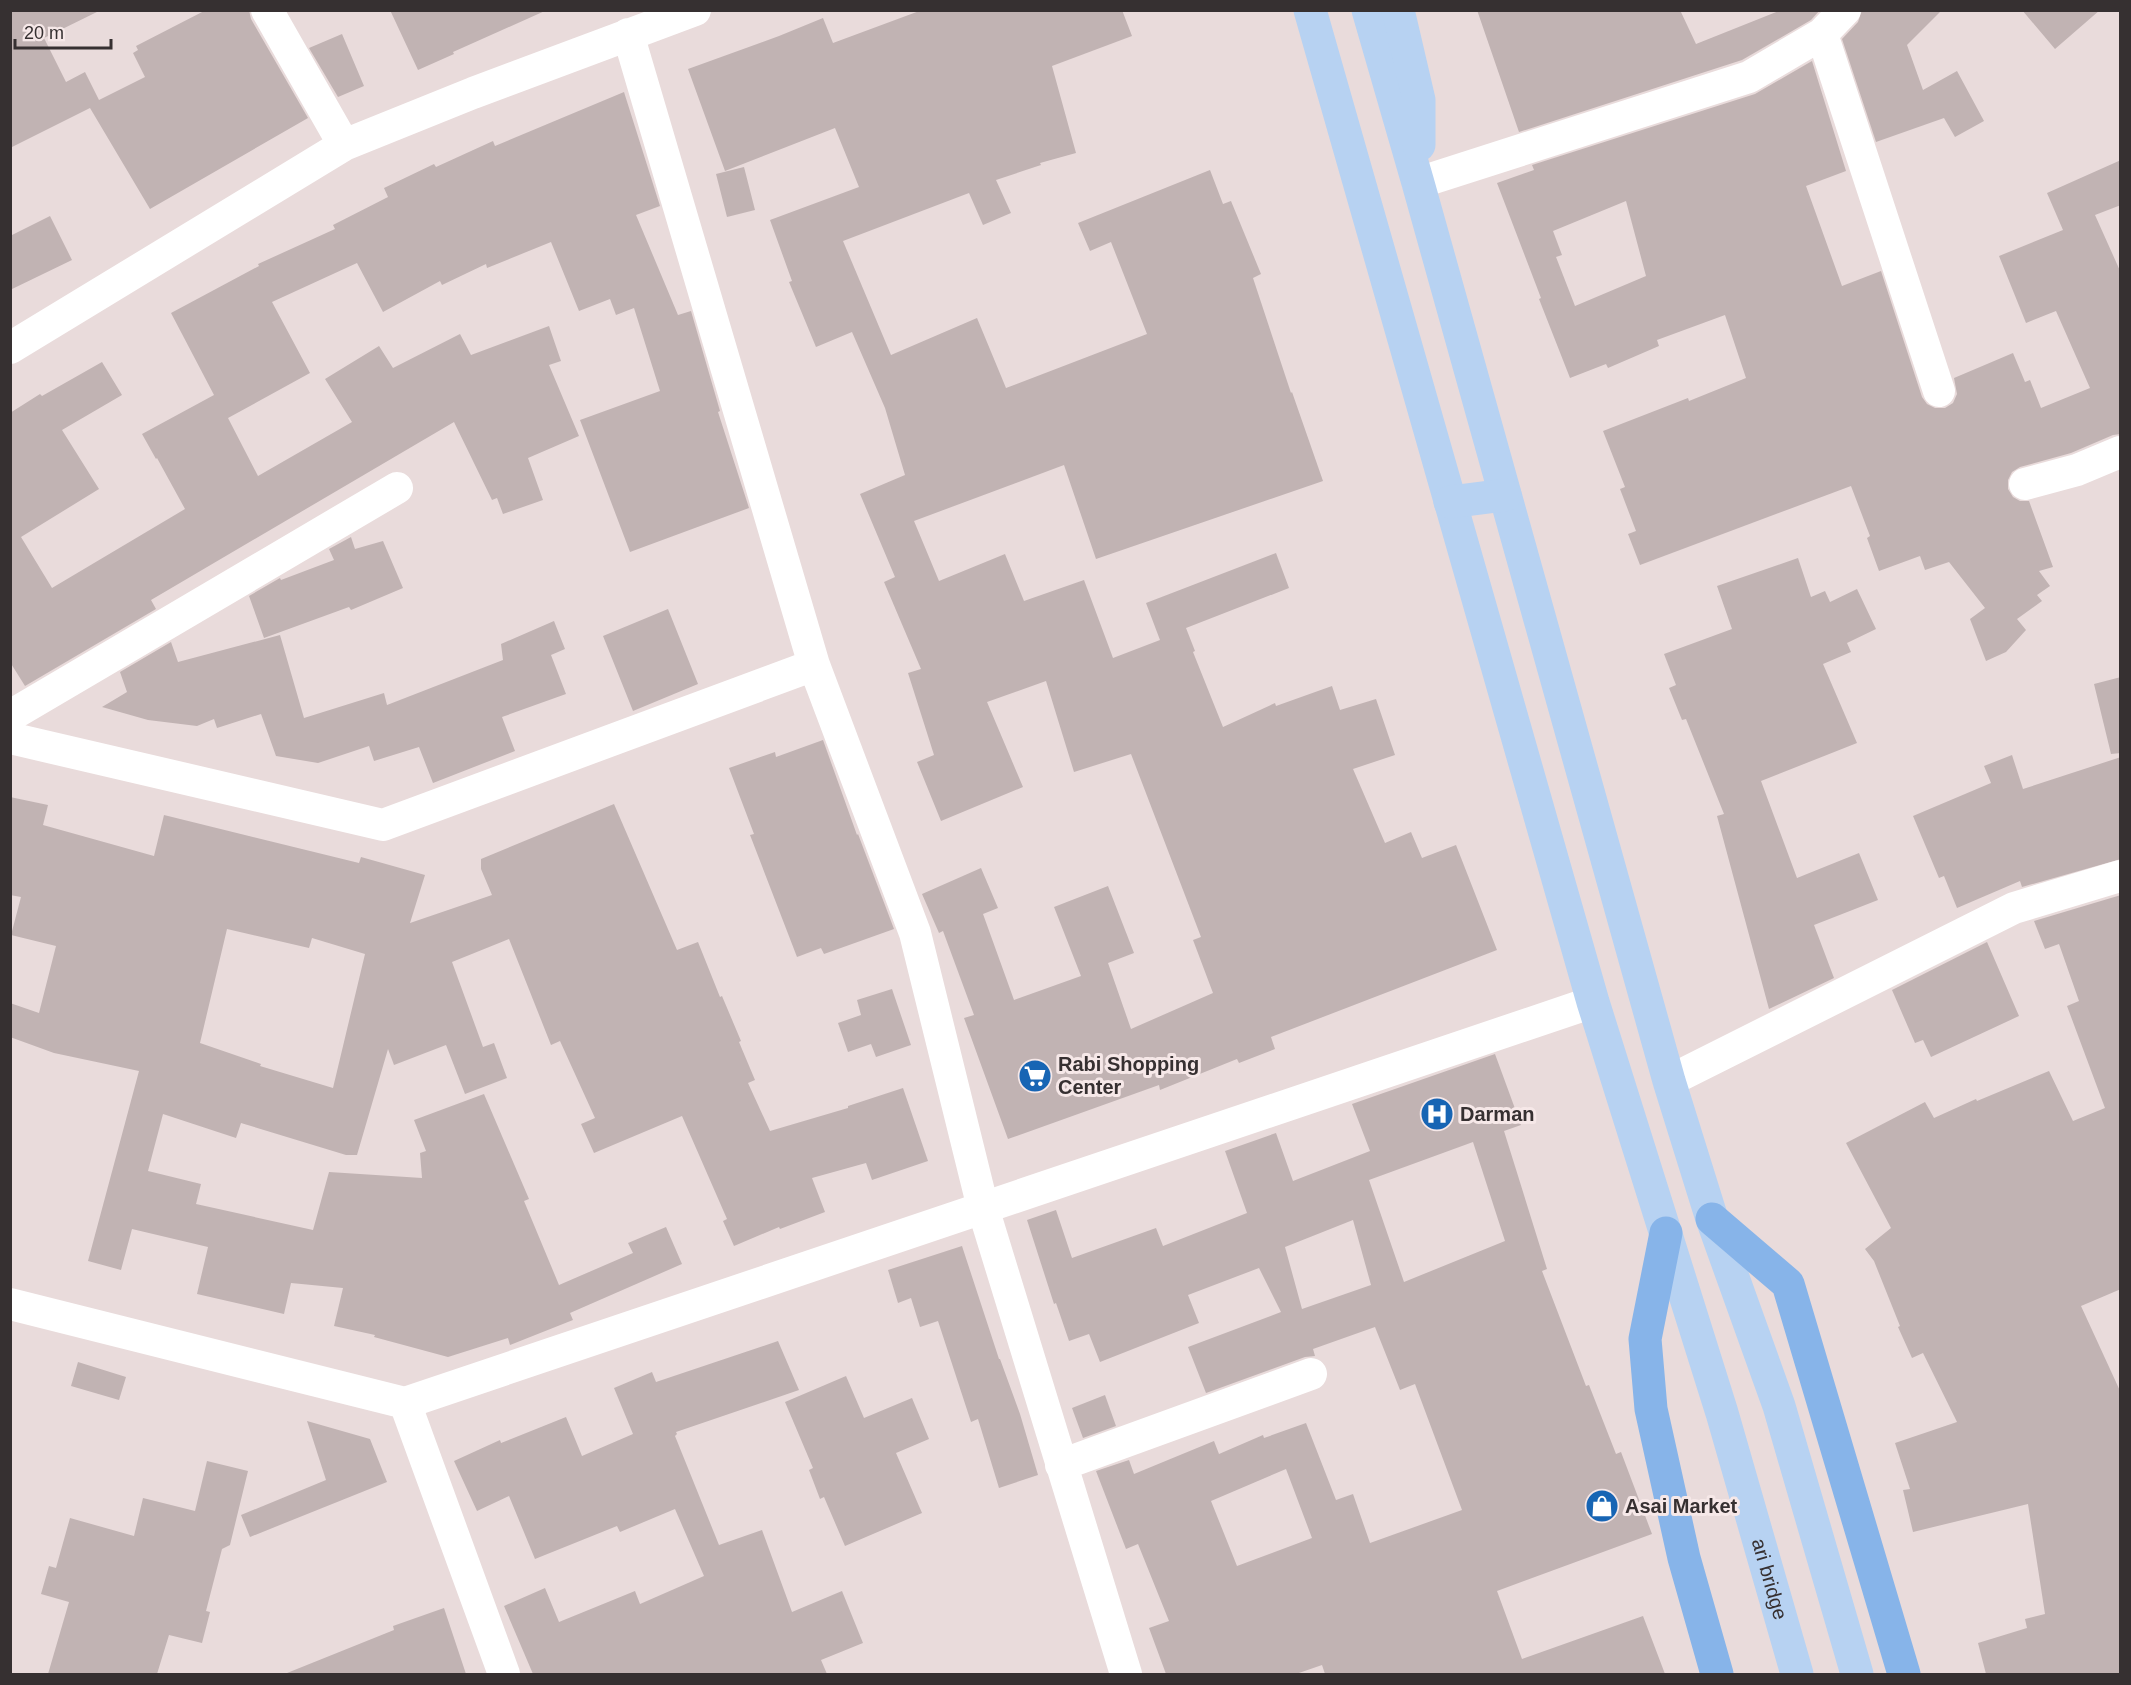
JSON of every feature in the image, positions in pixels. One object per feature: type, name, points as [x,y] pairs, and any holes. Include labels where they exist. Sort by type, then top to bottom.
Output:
[{"type":"highway","points":[[1712,1219],[1788,1284],[1904,1674]]},
{"type":"highway","points":[[1666,1233],[1645,1339],[1651,1408],[1684,1558],[1717,1674]]},
{"type":"main road","points":[[1368,10],[1419,183],[1668,1080],[1712,1219],[1779,1406],[1857,1674]]},
{"type":"main road","points":[[1398,10],[1419,100],[1419,183]]},
{"type":"main road","name":"ari bridge","points":[[1310,19],[1593,1002],[1722,1413],[1797,1674]]},
{"type":"main road","points":[[1450,502],[1505,495]]},
{"type":"street","points":[[267,10],[344,145]]},
{"type":"street","points":[[10,348],[344,145],[473,93],[695,10]]},
{"type":"street","points":[[1419,183],[1749,77],[1822,34],[1845,10]]},
{"type":"street","points":[[628,34],[814,665],[915,933],[982,1208],[1126,1674]]},
{"type":"street","points":[[1822,34],[1939,391]]},
{"type":"street","points":[[2025,484],[2077,470],[2121,452]]},
{"type":"street","points":[[10,716],[397,489]]},
{"type":"street","points":[[10,738],[383,825],[814,665]]},
{"type":"street","points":[[1668,1080],[2014,908],[2121,876]]},
{"type":"street","points":[[10,1304],[405,1403],[1593,1002]]},
{"type":"street","points":[[1062,1465],[1311,1374]]},
{"type":"street","points":[[405,1403],[504,1674]]},
{"type":"building","points":[[10,10],[101,10],[44,38],[66,82],[85,72],[99,100],[145,77],[133,53],[138,50],[136,46],[206,10],[249,10],[251,19],[308,118],[150,209],[90,108],[10,148]]},
{"type":"building","points":[[390,10],[547,10],[418,70]]},
{"type":"building","points":[[922,10],[1122,10],[1132,36],[1052,66],[1076,153],[1040,163],[1041,165],[996,180],[1011,213],[983,225],[969,193],[843,241],[891,355],[977,318],[1006,388],[1147,334],[1111,242],[1090,251],[1078,223],[1210,170],[1223,204],[1231,201],[1261,274],[1253,278],[1323,481],[1096,559],[1064,465],[914,521],[939,581],[1005,554],[1024,601],[1084,580],[1113,658],[1160,640],[1146,603],[1276,553],[1289,588],[1186,628],[1195,651],[1193,652],[1223,727],[1275,703],[1276,706],[1332,686],[1340,710],[1376,699],[1395,755],[1353,769],[1385,843],[1411,832],[1422,858],[1456,845],[1497,950],[1271,1037],[1275,1049],[1239,1063],[1237,1059],[1160,1090],[1159,1085],[1008,1139],[964,1018],[974,1015],[943,931],[939,933],[922,894],[981,868],[998,908],[983,914],[1014,1000],[1081,976],[1054,907],[1108,886],[1134,953],[1108,963],[1131,1029],[1213,993],[1193,940],[1201,937],[1131,754],[1074,772],[1046,681],[987,702],[1023,787],[941,821],[917,762],[934,755],[908,673],[921,669],[884,582],[895,577],[860,494],[905,475],[885,408],[852,332],[816,347],[789,282],[792,281],[770,220],[859,187],[835,128],[725,171],[688,69],[823,18],[833,43]]},
{"type":"building","points":[[1477,10],[1680,10],[1696,44],[1781,10],[1820,10],[1811,20],[1742,60],[1519,132]]},
{"type":"building","points":[[1862,10],[1942,10],[1907,45],[1923,90],[1957,71],[1984,121],[1955,137],[1944,118],[1876,142],[1842,39],[1858,22]]},
{"type":"building","points":[[2022,10],[2100,10],[2055,49]]},
{"type":"building","points":[[342,34],[364,86],[338,97],[309,48]]},
{"type":"building","points":[[1812,61],[1846,171],[1806,186],[1842,286],[1881,271],[1922,397],[1927,404],[1935,408],[1945,408],[1953,403],[1957,394],[1954,378],[2013,353],[2025,382],[2030,380],[2041,408],[2090,388],[2056,311],[2026,323],[1999,256],[2063,230],[2047,193],[2121,160],[2121,205],[2095,215],[2121,273],[2121,434],[2113,435],[2071,453],[2020,467],[2012,472],[2008,480],[2008,489],[2013,497],[2020,501],[2029,501],[2053,567],[2039,571],[2050,586],[2037,595],[2042,601],[2017,619],[2026,630],[2006,652],[1986,661],[1970,619],[1985,608],[1949,562],[1925,570],[1920,556],[1879,571],[1867,538],[1870,536],[1851,486],[1640,565],[1628,534],[1636,531],[1620,489],[1625,487],[1603,431],[1746,378],[1725,315],[1657,340],[1659,346],[1608,368],[1606,364],[1570,378],[1497,183],[1534,170],[1532,165],[1755,94]],"holes":[[[1626,201],[1646,276],[1575,306],[1556,257],[1562,255],[1553,231]]]},
{"type":"building","points":[[624,92],[660,206],[636,215],[678,315],[691,311],[720,411],[718,412],[749,508],[630,552],[580,420],[660,391],[634,308],[616,315],[610,299],[579,311],[551,242],[487,268],[486,264],[442,285],[440,281],[383,312],[357,263],[272,302],[310,373],[228,418],[258,476],[352,422],[325,379],[379,346],[393,368],[460,334],[471,355],[549,326],[561,361],[549,365],[579,436],[528,458],[543,500],[503,514],[497,498],[492,500],[454,422],[151,600],[156,609],[25,686],[10,662],[10,413],[40,394],[42,396],[102,362],[122,395],[62,430],[99,489],[21,537],[52,588],[185,509],[142,434],[214,395],[171,313],[259,266],[258,264],[335,229],[333,225],[388,197],[384,188],[434,164],[436,167],[493,141],[495,146]]},
{"type":"building","points":[[744,167],[755,210],[727,217],[716,174]]},
{"type":"building","points":[[50,216],[72,260],[10,290],[10,236]]},
{"type":"building","points":[[351,537],[355,549],[383,541],[403,588],[351,610],[349,607],[264,638],[249,596],[280,578],[281,580],[334,560],[329,549]]},
{"type":"building","points":[[1798,558],[1811,597],[1825,591],[1830,602],[1857,589],[1876,629],[1847,643],[1851,652],[1823,664],[1857,743],[1761,781],[1797,878],[1859,853],[1878,900],[1814,925],[1834,978],[1769,1009],[1717,816],[1724,814],[1686,719],[1682,720],[1669,688],[1676,685],[1664,654],[1732,629],[1717,586]]},
{"type":"building","points":[[668,609],[698,684],[633,711],[603,636]]},
{"type":"building","points":[[554,621],[565,649],[551,655],[566,694],[502,717],[515,751],[433,783],[419,747],[374,761],[369,746],[318,763],[276,756],[261,714],[217,728],[214,719],[197,726],[148,720],[102,707],[127,692],[120,672],[171,642],[178,662],[280,635],[304,718],[384,693],[387,705],[503,660],[501,644]]},
{"type":"building","points":[[2121,677],[2121,753],[2111,754],[2094,684]]},
{"type":"building","points":[[823,740],[894,929],[824,954],[821,948],[797,957],[750,835],[754,834],[729,768],[775,752],[776,757]]},
{"type":"building","points":[[2012,755],[2023,789],[2121,757],[2121,859],[2022,887],[2020,881],[1957,908],[1944,876],[1939,878],[1913,816],[1991,783],[1984,766]]},
{"type":"building","points":[[10,797],[48,805],[43,825],[154,856],[164,815],[359,863],[361,857],[425,875],[410,923],[492,895],[481,869],[481,859],[614,804],[677,950],[698,942],[741,1041],[739,1042],[755,1080],[748,1083],[770,1131],[848,1108],[848,1106],[903,1088],[928,1161],[872,1180],[866,1163],[812,1178],[825,1212],[780,1229],[779,1227],[734,1246],[723,1221],[727,1219],[682,1116],[594,1153],[581,1124],[595,1118],[560,1041],[551,1045],[509,939],[452,962],[483,1047],[494,1043],[507,1078],[465,1094],[446,1045],[394,1065],[388,1049],[357,1155],[346,1155],[241,1123],[236,1138],[163,1114],[148,1171],[201,1184],[196,1204],[313,1230],[329,1172],[422,1178],[420,1153],[426,1151],[414,1120],[484,1094],[529,1199],[524,1201],[559,1285],[633,1253],[628,1243],[666,1227],[682,1264],[570,1313],[573,1320],[510,1345],[508,1338],[448,1357],[374,1337],[375,1335],[334,1326],[343,1288],[291,1283],[284,1314],[197,1294],[208,1247],[132,1229],[121,1270],[88,1261],[139,1071],[54,1053],[10,1037],[10,1003],[39,1013],[56,946],[11,935],[21,897],[10,895]],"holes":[[[227,929],[309,948],[312,938],[365,954],[333,1088],[260,1066],[261,1064],[200,1043]]]},
{"type":"building","points":[[2121,895],[2121,1289],[2081,1306],[2121,1393],[2121,1674],[1986,1674],[1978,1643],[2027,1628],[2025,1619],[2045,1614],[2028,1504],[1913,1532],[1903,1490],[1910,1489],[1895,1443],[1957,1422],[1923,1353],[1912,1358],[1874,1261],[1865,1249],[1891,1228],[1846,1143],[1925,1102],[1934,1118],[2049,1071],[2073,1121],[2105,1108],[2067,1006],[2079,1001],[2059,944],[2045,949],[2034,921]]},
{"type":"building","points":[[1987,942],[2019,1016],[1931,1057],[1923,1040],[1915,1043],[1892,990]]},
{"type":"building","points":[[892,989],[911,1045],[876,1057],[871,1044],[848,1052],[838,1023],[861,1015],[857,1000]]},
{"type":"building","points":[[1495,1054],[1521,1125],[1504,1131],[1547,1269],[1542,1271],[1586,1386],[1589,1385],[1616,1454],[1621,1452],[1652,1534],[1497,1591],[1522,1659],[1643,1616],[1665,1674],[1325,1674],[1322,1665],[1296,1674],[1166,1674],[1149,1628],[1169,1621],[1138,1544],[1126,1549],[1096,1471],[1129,1460],[1134,1474],[1214,1441],[1219,1454],[1263,1435],[1264,1438],[1306,1423],[1336,1500],[1353,1494],[1370,1543],[1462,1510],[1415,1384],[1400,1390],[1375,1327],[1313,1349],[1315,1356],[1305,1357],[1206,1393],[1188,1347],[1281,1312],[1259,1268],[1188,1295],[1199,1323],[1100,1362],[1089,1334],[1069,1341],[1056,1303],[1054,1304],[1027,1220],[1056,1210],[1072,1258],[1156,1228],[1163,1246],[1247,1213],[1225,1151],[1276,1133],[1293,1181],[1370,1151],[1352,1104]],"holes":[[[1473,1142],[1505,1241],[1404,1282],[1369,1180]],[[1353,1220],[1371,1285],[1302,1309],[1285,1247]],[[1286,1469],[1312,1538],[1237,1566],[1211,1501]]]},
{"type":"building","points":[[962,1246],[999,1359],[1020,1414],[1038,1475],[999,1488],[978,1419],[971,1422],[938,1321],[920,1327],[911,1298],[898,1303],[888,1270]]},
{"type":"building","points":[[778,1341],[799,1390],[676,1432],[675,1436],[719,1545],[762,1530],[792,1612],[842,1591],[863,1643],[821,1660],[827,1674],[533,1674],[504,1606],[545,1588],[559,1622],[635,1591],[640,1604],[704,1576],[675,1509],[620,1532],[617,1526],[535,1559],[509,1496],[477,1511],[454,1461],[500,1440],[501,1443],[566,1417],[582,1456],[633,1434],[614,1388],[652,1372],[656,1382]]},
{"type":"building","points":[[78,1362],[126,1377],[119,1400],[71,1386]]},
{"type":"building","points":[[846,1376],[864,1418],[912,1398],[929,1439],[896,1453],[922,1513],[845,1546],[824,1497],[820,1499],[809,1470],[813,1468],[785,1402]]},
{"type":"building","points":[[1105,1395],[1116,1426],[1083,1438],[1072,1408]]},
{"type":"building","points":[[307,1421],[370,1439],[387,1482],[250,1537],[241,1515],[326,1480]]},
{"type":"building","points":[[207,1461],[248,1471],[230,1545],[222,1549],[206,1611],[210,1612],[202,1643],[169,1635],[157,1674],[48,1674],[69,1602],[41,1594],[49,1566],[56,1568],[70,1518],[134,1536],[143,1498],[195,1511]]},
{"type":"building","points":[[444,1608],[466,1674],[287,1674],[394,1630],[393,1626]]},
{"type":"place","name":"Rabi Shopping Center","points":[[1035,1076]]},
{"type":"place","name":"Darman","points":[[1437,1114]]},
{"type":"place","name":"Asai Market","points":[[1602,1506]]}]
